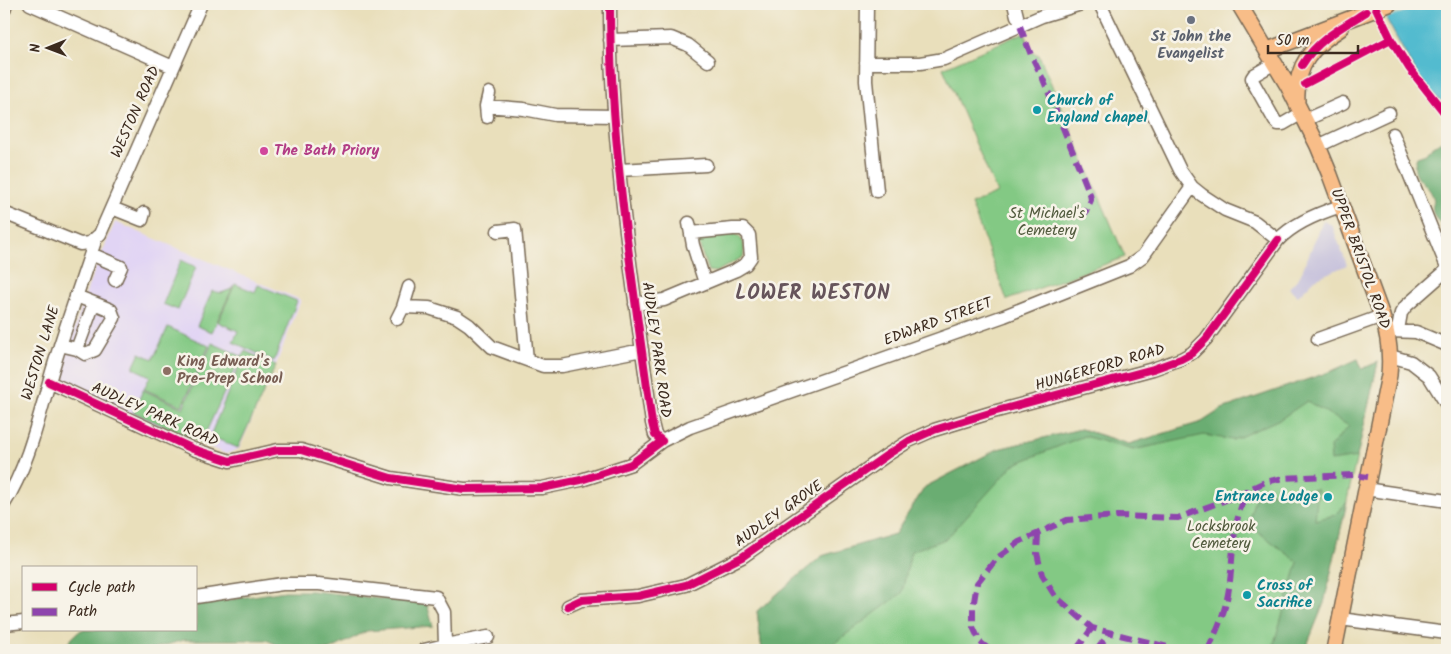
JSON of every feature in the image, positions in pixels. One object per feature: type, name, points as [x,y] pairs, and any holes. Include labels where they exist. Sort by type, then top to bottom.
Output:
[{"type":"main road","name":"UPPER BRISTOL ROAD","points":[[1239,4],[1271,57],[1318,146],[1382,316],[1392,330],[1389,375],[1334,650]]},
{"type":"main road","points":[[1271,57],[1369,11],[1390,4]]},
{"type":"main road","points":[[1301,112],[1297,80],[1307,57],[1314,48],[1330,35],[1369,11]]},
{"type":"main road","points":[[1324,650],[1340,621]]},
{"type":"street","points":[[4,10],[6,4]]},
{"type":"street","points":[[30,4],[173,68]]},
{"type":"street","name":"WESTON ROAD","points":[[98,236],[201,4]]},
{"type":"street","name":"AUDLEY PARK ROAD","points":[[49,382],[193,449],[230,461],[278,450],[301,450],[391,478],[464,489],[542,488],[582,480],[631,464],[662,441],[655,435],[652,423],[635,304],[614,116],[610,4]]},
{"type":"street","points":[[867,4],[866,81],[877,190]]},
{"type":"street","points":[[866,63],[938,61],[1016,16],[1042,16],[1081,4]]},
{"type":"street","points":[[1100,4],[1180,170],[1192,187],[1225,210],[1255,222],[1278,240]]},
{"type":"street","points":[[610,40],[671,38],[688,45],[708,61]]},
{"type":"street","points":[[1271,57],[1252,78],[1274,121],[1278,124],[1283,124],[1301,112],[1343,103]]},
{"type":"street","points":[[489,93],[487,112],[524,109],[555,115],[614,116]]},
{"type":"street","points":[[1318,146],[1389,113]]},
{"type":"street","points":[[1392,134],[1447,269],[1406,306],[1392,330],[1416,332],[1447,345]]},
{"type":"street","points":[[620,170],[706,165]]},
{"type":"street","name":"EDWARD STREET","points":[[662,441],[690,427],[1004,316],[1129,266],[1143,256],[1192,187]]},
{"type":"street","name":"HUNGERFORD ROAD","points":[[993,412],[1153,369],[1187,356],[1206,339],[1278,240],[1294,226],[1330,209],[1342,206]]},
{"type":"street","points":[[112,208],[142,220],[144,213]]},
{"type":"street","points":[[6,218],[80,244],[90,243],[98,236]]},
{"type":"street","points":[[635,304],[664,300],[736,270],[746,264],[751,257],[749,235],[742,229],[690,228],[692,245],[705,282]]},
{"type":"street","points":[[498,231],[515,230],[527,360]]},
{"type":"street","name":"WESTON LANE","points":[[4,504],[12,491],[27,454],[60,345],[90,254],[98,236]]},
{"type":"street","points":[[90,254],[121,267],[115,280]]},
{"type":"street","points":[[397,319],[409,287]]},
{"type":"street","points":[[60,345],[77,349],[85,354],[95,350],[114,318],[110,310],[76,296]]},
{"type":"street","points":[[77,349],[94,303]]},
{"type":"street","points":[[403,307],[429,308],[457,317],[469,325],[492,347],[543,366],[562,366],[642,350]]},
{"type":"street","points":[[1318,339],[1382,316]]},
{"type":"street","points":[[1390,356],[1411,362],[1429,376],[1447,405]]},
{"type":"street","name":"AUDLEY GROVE","points":[[568,606],[581,600],[638,596],[686,584],[742,557],[909,441],[934,430],[993,412]]},
{"type":"street","points":[[1365,489],[1447,501]]},
{"type":"street","points":[[198,597],[282,584],[319,584],[436,597],[444,612],[445,644]]},
{"type":"street","points":[[1340,621],[1447,633]]},
{"type":"street","points":[[4,624],[22,622]]},
{"type":"street","points":[[424,650],[445,644],[488,637]]},
{"type":"shaded area","points":[[1323,221],[1332,225],[1347,265],[1315,279],[1298,296],[1289,288],[1300,276]]},
{"type":"shaded area","points":[[115,222],[301,300],[276,365],[239,449],[226,454],[137,417],[58,378],[89,284]]},
{"type":"green space","name":"St Michael's Cemetery","points":[[1025,32],[1031,52],[1039,55],[1125,257],[1007,300],[971,204],[997,193],[943,68]]},
{"type":"green space","points":[[1447,128],[1447,247],[1444,228],[1433,212],[1433,197],[1417,175],[1415,164],[1417,157],[1426,154],[1446,137],[1444,133]]},
{"type":"green space","points":[[735,234],[741,238],[744,244],[743,257],[716,272],[708,271],[698,241],[705,237]]},
{"type":"green space","points":[[181,260],[196,267],[178,310],[163,304]]},
{"type":"green space","points":[[235,284],[255,292],[258,285],[297,301],[274,361],[233,342],[238,331],[218,322]]},
{"type":"green space","points":[[232,289],[212,332],[197,326],[212,291],[221,293]]},
{"type":"green space","points":[[168,327],[209,346],[182,406],[144,389],[150,376],[133,368],[140,353],[153,359]]},
{"type":"green space","points":[[212,343],[241,356],[201,443],[133,412],[143,390],[183,408]]},
{"type":"green space","points":[[245,351],[276,365],[238,448],[210,436]]},
{"type":"green space","name":"Locksbrook Cemetery","points":[[1358,359],[1362,369],[1378,362],[1324,603],[1305,650],[762,650],[757,611],[822,556],[895,534],[925,487],[998,449],[1081,429],[1129,444],[1202,422],[1222,409],[1332,371]]},
{"type":"green space","points":[[1358,359],[1362,369],[1378,362],[1357,457],[1331,461],[1330,447],[1349,426],[1307,401],[1282,418],[1233,440],[1204,435],[1133,450],[1084,436],[1013,465],[946,539],[911,551],[902,593],[825,650],[762,650],[757,611],[822,556],[895,534],[925,487],[998,449],[1081,429],[1129,444],[1202,422],[1222,409],[1332,371]]},
{"type":"green space","points":[[1318,489],[1315,520],[1335,515],[1347,502],[1324,603],[1305,650],[1272,650],[1298,562],[1248,524],[1256,494]]},
{"type":"green space","points":[[285,591],[312,591],[427,604],[433,626],[367,631],[330,650],[283,650],[280,646],[266,640],[184,640],[149,650],[62,650],[79,632],[198,632],[198,605]]},
{"type":"water","points":[[1378,4],[1442,4],[1447,15],[1447,106],[1430,92],[1412,66]]},
{"type":"pier","points":[[1376,4],[1427,4],[1383,19]]},
{"type":"marked path","points":[[1020,26],[1090,194],[1091,200],[1085,214]]},
{"type":"marked path","points":[[990,650],[980,642],[973,627],[973,608],[977,583],[997,558],[1019,542],[1067,520],[1117,516],[1178,518],[1231,498],[1265,482],[1284,478],[1353,475],[1368,477]]},
{"type":"marked path","points":[[1208,650],[1226,604],[1236,524],[1239,512],[1250,490]]},
{"type":"marked path","points":[[1038,534],[1037,553],[1042,575],[1055,596],[1092,628],[1180,650]]},
{"type":"marked path","points":[[1076,650],[1092,628]]},
{"type":"marked path","points":[[1097,650],[1109,633]]},
{"type":"marked path","points":[[1182,650],[1209,649]]},
{"type":"cycle path","points":[[49,382],[193,449],[230,461],[278,450],[301,450],[391,478],[464,489],[542,488],[581,480],[631,464],[662,441],[655,435],[652,423],[630,266],[614,109],[610,4]]},
{"type":"cycle path","points":[[1374,4],[1391,39],[1409,68],[1447,116]]},
{"type":"cycle path","points":[[1302,65],[1323,41],[1366,12]]},
{"type":"cycle path","points":[[1305,84],[1391,39]]},
{"type":"cycle path","points":[[568,606],[581,600],[638,596],[686,585],[742,557],[887,455],[909,441],[934,430],[993,412],[1153,369],[1181,359],[1192,353],[1206,339],[1278,240]]},
{"type":"place","name":"St John the Evangelist","points":[[1191,20]]},
{"type":"place","name":"Church of England chapel","points":[[1037,110]]},
{"type":"place","name":"The Bath Priory","points":[[264,151]]},
{"type":"place","name":"King Edward's Pre-Prep School","points":[[167,371]]},
{"type":"place","name":"Entrance Lodge","points":[[1328,497]]},
{"type":"place","name":"Cross of Sacrifice","points":[[1247,595]]},
{"type":"district","name":"LOWER WESTON","points":[[813,294]]}]
